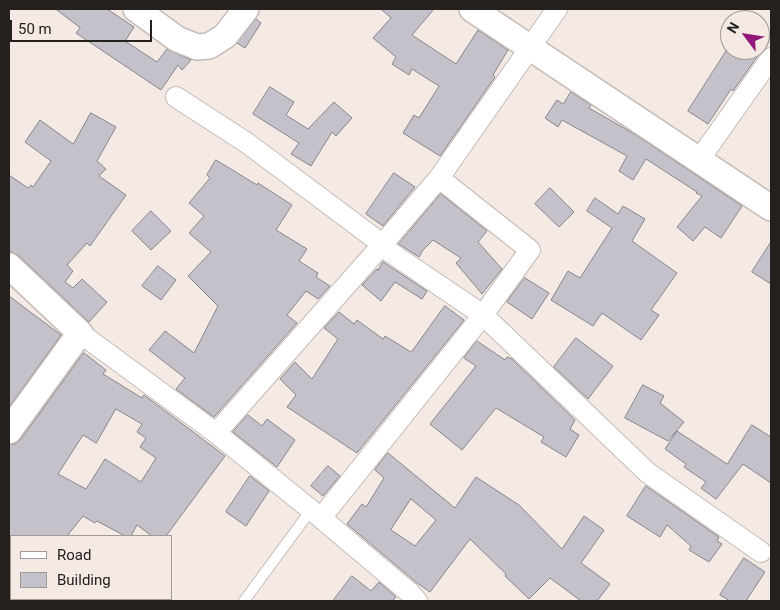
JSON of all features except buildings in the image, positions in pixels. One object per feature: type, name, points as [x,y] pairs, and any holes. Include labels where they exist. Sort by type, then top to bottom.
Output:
[{"type":"street","points":[[136,9],[177,38],[196,47],[209,46],[225,36],[246,9]]},
{"type":"street","points":[[472,9],[771,208]]},
{"type":"street","points":[[216,433],[439,178],[557,9]]},
{"type":"street","points":[[699,160],[771,58]]},
{"type":"street","points":[[176,97],[247,143],[382,244],[381,246],[483,315],[648,473],[761,552]]},
{"type":"street","points":[[316,514],[483,315],[530,250],[439,178]]},
{"type":"street","points":[[9,266],[80,333],[216,433],[316,514],[417,601]]},
{"type":"street","points":[[9,431],[80,333]]},
{"type":"lane","points":[[244,601],[316,514]]}]
